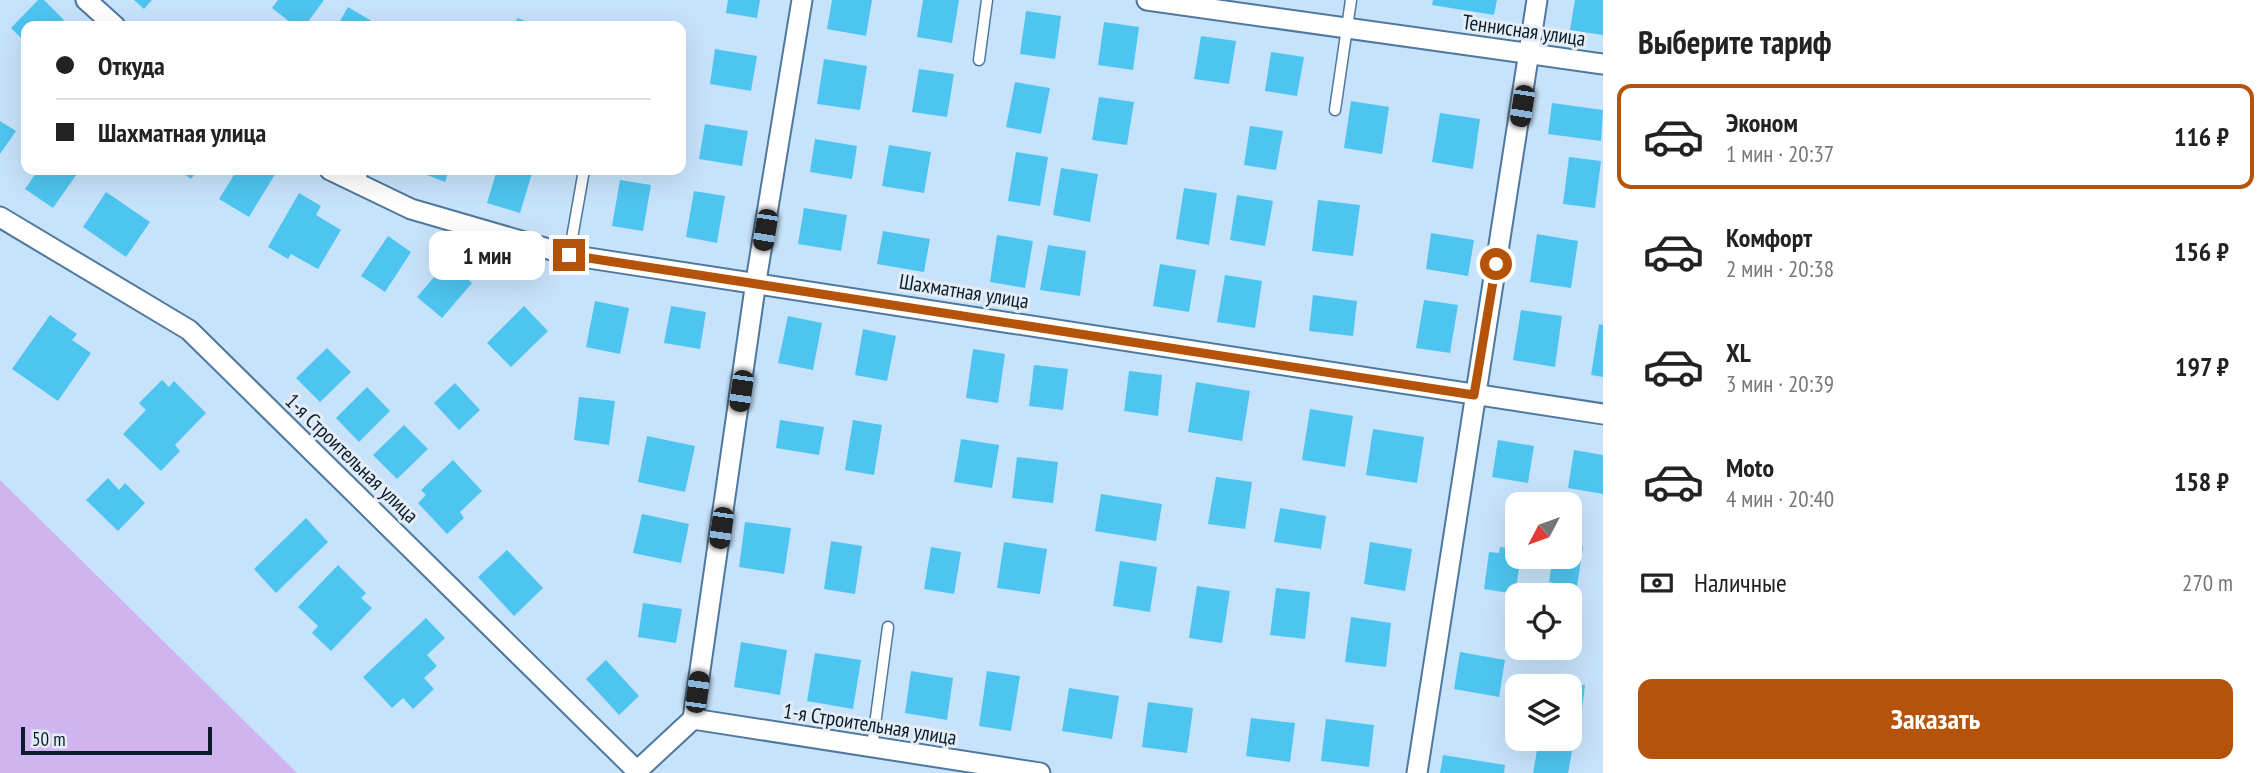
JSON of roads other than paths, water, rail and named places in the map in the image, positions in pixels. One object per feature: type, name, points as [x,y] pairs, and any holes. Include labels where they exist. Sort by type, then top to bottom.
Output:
[{"type":"street","points":[[86,0],[109,21]]},
{"type":"street","points":[[638,772],[694,719],[756,282],[802,0]]},
{"type":"street","name":"Теннисная улица","points":[[1147,0],[1603,64]]},
{"type":"street","points":[[1417,773],[1537,0]]},
{"type":"street","name":"Шахматная улица","points":[[360,176],[411,209],[569,255],[1603,414]]},
{"type":"street","name":"1-я Строительная улица","points":[[0,217],[189,330],[638,772]]},
{"type":"street","name":"1-я Строительная улица","points":[[694,719],[1040,773]]},
{"type":"lane","points":[[979,60],[987,0]]},
{"type":"lane","points":[[1335,110],[1351,0]]},
{"type":"lane","points":[[569,255],[583,175]]},
{"type":"lane","points":[[872,747],[888,627]]}]
